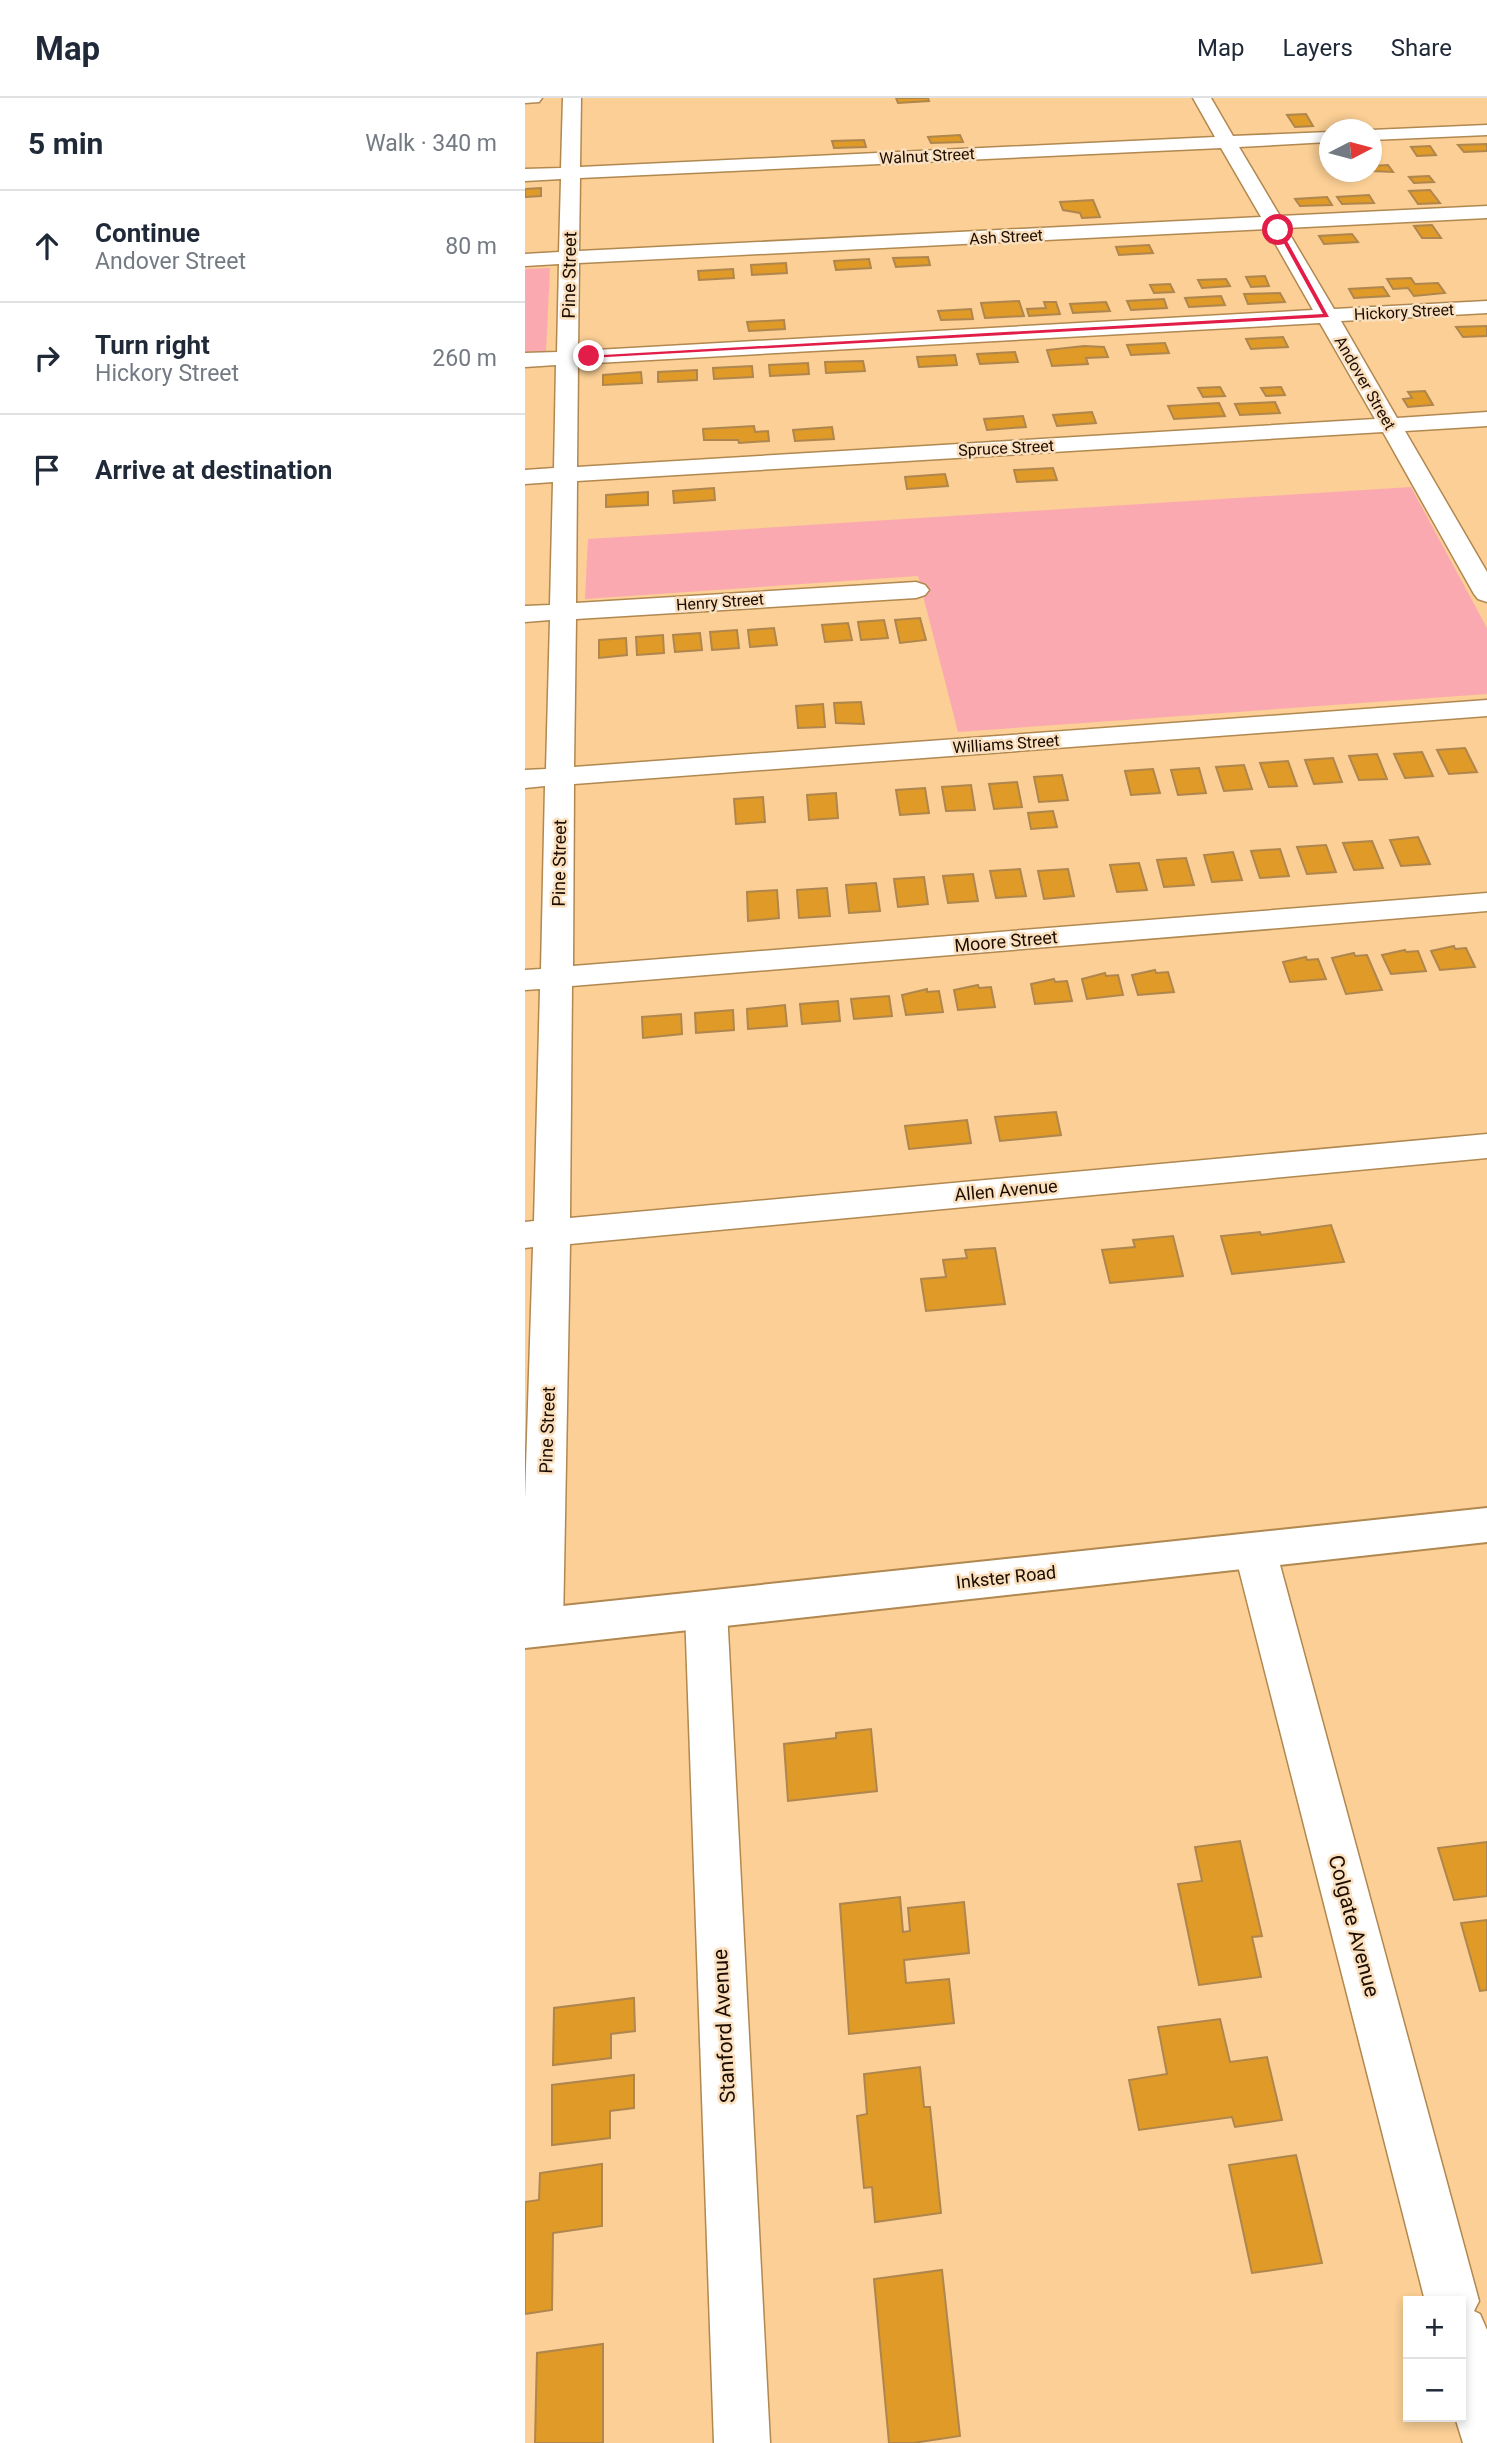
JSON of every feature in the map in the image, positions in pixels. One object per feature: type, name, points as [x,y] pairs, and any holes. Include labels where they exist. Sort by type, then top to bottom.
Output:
[{"type":"main road","name":"Inkster Road","points":[[533,1628],[1487,1525]]},
{"type":"street","points":[[525,98],[533,98]]},
{"type":"street","name":"Pine Street","points":[[533,1628],[539,1233],[557,978],[572,98]]},
{"type":"street","name":"Andover Street","points":[[1202,98],[1390,425],[1475,551],[1487,594]]},
{"type":"street","points":[[1382,135],[1487,130]]},
{"type":"street","name":"Walnut Street","points":[[525,175],[1319,137]]},
{"type":"street","name":"Ash Street","points":[[525,260],[1487,212]]},
{"type":"street","name":"Hickory Street","points":[[525,360],[1487,307]]},
{"type":"street","name":"Spruce Street","points":[[525,477],[1487,419]]},
{"type":"street","name":"Henry Street","points":[[525,614],[916,590]]},
{"type":"street","name":"Williams Street","points":[[525,779],[1487,708]]},
{"type":"street","name":"Moore Street","points":[[525,980],[1487,902]]},
{"type":"street","name":"Allen Avenue","points":[[539,1233],[1487,1146]]},
{"type":"street","name":"Colgate Avenue","points":[[1255,1550],[1452,2296]]},
{"type":"street","name":"Stanford Avenue","points":[[706,1610],[742,2443]]},
{"type":"street","points":[[1466,2352],[1487,2433]]},
{"type":"shaded area","points":[[550,268],[546,351],[525,352],[525,269]]},
{"type":"shaded area","points":[[1411,487],[1487,628],[1487,694],[958,732],[918,576],[585,599],[588,539]]},
{"type":"building","points":[[896,98],[928,98],[929,101],[898,103]]},
{"type":"building","points":[[1306,114],[1313,126],[1295,127],[1287,115]]},
{"type":"building","points":[[960,135],[963,142],[931,143],[928,137]]},
{"type":"building","points":[[864,140],[866,147],[834,148],[832,141]]},
{"type":"building","points":[[1487,144],[1487,151],[1464,152],[1458,145]]},
{"type":"building","points":[[1430,146],[1436,155],[1417,156],[1411,147]]},
{"type":"building","points":[[1382,165],[1388,165],[1393,172],[1382,172]]},
{"type":"building","points":[[1429,176],[1434,182],[1414,183],[1409,177]]},
{"type":"building","points":[[541,188],[541,196],[525,197],[525,189]]},
{"type":"building","points":[[1430,190],[1440,203],[1418,204],[1409,191]]},
{"type":"building","points":[[1369,195],[1374,203],[1342,204],[1337,197]]},
{"type":"building","points":[[1327,197],[1332,205],[1300,206],[1295,199]]},
{"type":"building","points":[[1093,200],[1100,217],[1082,218],[1080,213],[1063,210],[1060,202]]},
{"type":"building","points":[[1432,225],[1441,238],[1422,238],[1414,226]]},
{"type":"building","points":[[1352,234],[1358,242],[1324,244],[1319,236]]},
{"type":"building","points":[[1149,245],[1153,253],[1119,255],[1116,247]]},
{"type":"building","points":[[928,257],[930,265],[896,267],[893,258]]},
{"type":"building","points":[[869,259],[871,268],[836,270],[834,261]]},
{"type":"building","points":[[786,263],[787,273],[752,275],[751,265]]},
{"type":"building","points":[[733,269],[734,278],[699,280],[698,271]]},
{"type":"building","points":[[1265,276],[1269,286],[1251,287],[1246,277]]},
{"type":"building","points":[[1411,278],[1415,284],[1438,283],[1445,293],[1414,296],[1408,288],[1393,289],[1387,279]]},
{"type":"building","points":[[1226,279],[1230,286],[1202,288],[1198,280]]},
{"type":"building","points":[[1170,284],[1174,292],[1154,293],[1150,285]]},
{"type":"building","points":[[1383,287],[1389,296],[1354,298],[1349,289]]},
{"type":"building","points":[[1280,293],[1285,302],[1248,304],[1244,294]]},
{"type":"building","points":[[1221,296],[1225,305],[1189,307],[1185,298]]},
{"type":"building","points":[[1164,299],[1167,308],[1131,310],[1127,301]]},
{"type":"building","points":[[1019,301],[1024,316],[985,318],[981,303]]},
{"type":"building","points":[[1044,302],[1056,302],[1060,314],[1029,316],[1027,309],[1046,308]]},
{"type":"building","points":[[1106,302],[1110,311],[1073,313],[1070,304]]},
{"type":"building","points":[[971,309],[973,319],[941,320],[938,311]]},
{"type":"building","points":[[784,320],[785,329],[749,331],[747,322]]},
{"type":"building","points":[[1487,326],[1487,336],[1463,337],[1456,327]]},
{"type":"building","points":[[1283,337],[1288,347],[1251,349],[1246,339]]},
{"type":"building","points":[[1165,343],[1169,353],[1131,355],[1127,345]]},
{"type":"building","points":[[1104,347],[1108,357],[1086,358],[1088,364],[1052,366],[1047,350]]},
{"type":"building","points":[[1015,352],[1018,362],[980,364],[977,354]]},
{"type":"building","points":[[955,355],[957,365],[919,367],[917,357]]},
{"type":"building","points":[[863,361],[865,371],[826,373],[825,362]]},
{"type":"building","points":[[808,363],[809,374],[770,376],[769,365]]},
{"type":"building","points":[[752,366],[753,377],[714,379],[713,368]]},
{"type":"building","points":[[697,370],[697,380],[658,382],[658,372]]},
{"type":"building","points":[[641,372],[642,383],[603,385],[603,375]]},
{"type":"building","points":[[1220,387],[1225,396],[1203,397],[1198,388]]},
{"type":"building","points":[[1281,387],[1285,395],[1266,396],[1261,388]]},
{"type":"building","points":[[1425,391],[1433,405],[1408,407],[1403,399],[1412,398],[1408,392]]},
{"type":"building","points":[[1275,402],[1280,413],[1240,415],[1235,404]]},
{"type":"building","points":[[1219,403],[1225,416],[1174,419],[1168,406]]},
{"type":"building","points":[[1092,412],[1096,423],[1057,426],[1053,415]]},
{"type":"building","points":[[1023,416],[1026,427],[987,430],[984,419]]},
{"type":"building","points":[[754,426],[755,432],[768,431],[769,441],[739,443],[738,440],[704,440],[703,429]]},
{"type":"building","points":[[832,427],[834,439],[795,441],[793,430]]},
{"type":"building","points":[[1053,468],[1057,480],[1017,482],[1014,470]]},
{"type":"building","points":[[945,474],[948,486],[907,489],[905,477]]},
{"type":"building","points":[[714,488],[715,500],[674,503],[673,491]]},
{"type":"building","points":[[648,492],[648,505],[606,507],[606,495]]},
{"type":"building","points":[[920,618],[926,640],[900,643],[895,620]]},
{"type":"building","points":[[884,620],[888,638],[861,640],[858,622]]},
{"type":"building","points":[[848,623],[852,640],[825,642],[822,625]]},
{"type":"building","points":[[774,628],[777,645],[750,647],[748,630]]},
{"type":"building","points":[[737,630],[739,648],[712,650],[710,632]]},
{"type":"building","points":[[700,633],[702,650],[675,652],[673,635]]},
{"type":"building","points":[[663,635],[664,653],[637,655],[636,637]]},
{"type":"building","points":[[626,638],[627,655],[599,658],[599,640]]},
{"type":"building","points":[[861,702],[864,724],[836,723],[834,703]]},
{"type":"building","points":[[823,704],[825,727],[798,728],[796,706]]},
{"type":"building","points":[[1465,748],[1477,772],[1449,774],[1437,750]]},
{"type":"building","points":[[1422,752],[1433,776],[1405,778],[1394,754]]},
{"type":"building","points":[[1377,754],[1387,779],[1359,780],[1349,756]]},
{"type":"building","points":[[1333,758],[1342,782],[1314,784],[1305,760]]},
{"type":"building","points":[[1288,761],[1297,786],[1269,787],[1260,763]]},
{"type":"building","points":[[1244,765],[1252,789],[1224,791],[1216,767]]},
{"type":"building","points":[[1199,768],[1206,793],[1178,795],[1171,770]]},
{"type":"building","points":[[1153,769],[1160,793],[1131,795],[1125,771]]},
{"type":"building","points":[[1062,775],[1068,800],[1039,802],[1034,777]]},
{"type":"building","points":[[1017,782],[1022,807],[994,809],[989,784]]},
{"type":"building","points":[[971,785],[975,810],[946,811],[942,787]]},
{"type":"building","points":[[925,788],[929,813],[900,815],[896,790]]},
{"type":"building","points":[[836,793],[838,818],[809,820],[807,795]]},
{"type":"building","points":[[763,797],[765,822],[736,824],[734,799]]},
{"type":"building","points":[[1053,811],[1057,827],[1031,829],[1028,813]]},
{"type":"building","points":[[1418,837],[1430,864],[1401,866],[1390,840]]},
{"type":"building","points":[[1372,841],[1383,868],[1354,870],[1343,843]]},
{"type":"building","points":[[1326,845],[1336,872],[1307,874],[1297,847]]},
{"type":"building","points":[[1280,849],[1289,876],[1260,878],[1251,851]]},
{"type":"building","points":[[1233,852],[1242,880],[1212,882],[1204,855]]},
{"type":"building","points":[[1186,858],[1194,885],[1164,887],[1157,860]]},
{"type":"building","points":[[1139,863],[1147,890],[1117,892],[1110,865]]},
{"type":"building","points":[[1020,869],[1026,896],[996,898],[990,871]]},
{"type":"building","points":[[1068,869],[1074,896],[1044,899],[1038,871]]},
{"type":"building","points":[[973,874],[978,901],[948,903],[943,876]]},
{"type":"building","points":[[924,877],[928,904],[898,907],[894,879]]},
{"type":"building","points":[[876,883],[880,911],[849,913],[846,885]]},
{"type":"building","points":[[827,888],[830,916],[799,918],[797,890]]},
{"type":"building","points":[[777,890],[779,918],[748,921],[747,892]]},
{"type":"building","points":[[1454,946],[1455,949],[1466,948],[1475,967],[1440,970],[1431,951]]},
{"type":"building","points":[[1405,950],[1418,951],[1426,971],[1391,974],[1382,955]]},
{"type":"building","points":[[1354,953],[1355,956],[1367,955],[1382,990],[1346,994],[1332,958]]},
{"type":"building","points":[[1306,957],[1307,960],[1318,959],[1326,979],[1290,982],[1283,962]]},
{"type":"building","points":[[1155,970],[1156,973],[1168,972],[1174,992],[1138,995],[1132,975]]},
{"type":"building","points":[[1105,973],[1106,976],[1118,975],[1123,995],[1087,999],[1082,979]]},
{"type":"building","points":[[1054,979],[1055,982],[1067,981],[1072,1001],[1035,1004],[1031,984]]},
{"type":"building","points":[[978,985],[979,988],[991,987],[995,1007],[958,1010],[954,990]]},
{"type":"building","points":[[927,989],[927,992],[939,991],[943,1012],[906,1015],[902,995]]},
{"type":"building","points":[[889,996],[892,1016],[854,1019],[851,999]]},
{"type":"building","points":[[838,1001],[840,1021],[802,1024],[800,1004]]},
{"type":"building","points":[[785,1005],[787,1026],[748,1029],[747,1009]]},
{"type":"building","points":[[733,1010],[734,1030],[696,1033],[695,1013]]},
{"type":"building","points":[[681,1014],[682,1034],[643,1038],[642,1017]]},
{"type":"building","points":[[1056,1112],[1061,1135],[1000,1141],[995,1117]]},
{"type":"building","points":[[967,1120],[971,1143],[909,1149],[905,1126]]},
{"type":"building","points":[[1331,1225],[1344,1262],[1232,1274],[1221,1236],[1260,1232],[1261,1235]]},
{"type":"building","points":[[1173,1236],[1183,1276],[1110,1283],[1102,1250],[1135,1247],[1133,1240]]},
{"type":"building","points":[[995,1248],[1005,1304],[926,1311],[921,1279],[946,1277],[943,1260],[967,1258],[965,1250]]},
{"type":"building","points":[[871,1729],[877,1791],[788,1801],[784,1744],[836,1738],[836,1733]]},
{"type":"building","points":[[1240,1841],[1262,1936],[1252,1937],[1261,1977],[1199,1985],[1178,1884],[1202,1881],[1195,1847]]},
{"type":"building","points":[[1487,1842],[1487,1896],[1454,1900],[1438,1848]]},
{"type":"building","points":[[900,1897],[903,1932],[910,1931],[908,1908],[964,1902],[969,1953],[904,1960],[906,1983],[949,1979],[954,2023],[849,2034],[840,1904]]},
{"type":"building","points":[[1487,1920],[1487,1990],[1480,1991],[1461,1923]]},
{"type":"building","points":[[634,1998],[635,2031],[611,2034],[611,2058],[553,2065],[554,2008]]},
{"type":"building","points":[[1220,2019],[1230,2062],[1267,2057],[1282,2120],[1235,2127],[1232,2117],[1139,2130],[1129,2080],[1167,2074],[1158,2027]]},
{"type":"building","points":[[920,2067],[924,2107],[930,2107],[941,2213],[875,2222],[872,2187],[864,2188],[857,2116],[867,2114],[864,2074]]},
{"type":"building","points":[[634,2075],[634,2108],[610,2111],[610,2138],[552,2145],[552,2085]]},
{"type":"building","points":[[1296,2155],[1322,2263],[1252,2273],[1229,2165]]},
{"type":"building","points":[[602,2164],[602,2226],[553,2233],[552,2310],[525,2314],[525,2202],[539,2200],[540,2173]]},
{"type":"building","points":[[942,2270],[960,2436],[913,2443],[889,2443],[874,2279]]},
{"type":"building","points":[[603,2344],[603,2443],[535,2443],[537,2353]]},
{"type":"route","points":[[589,356],[1327,316],[1278,230]]}]
